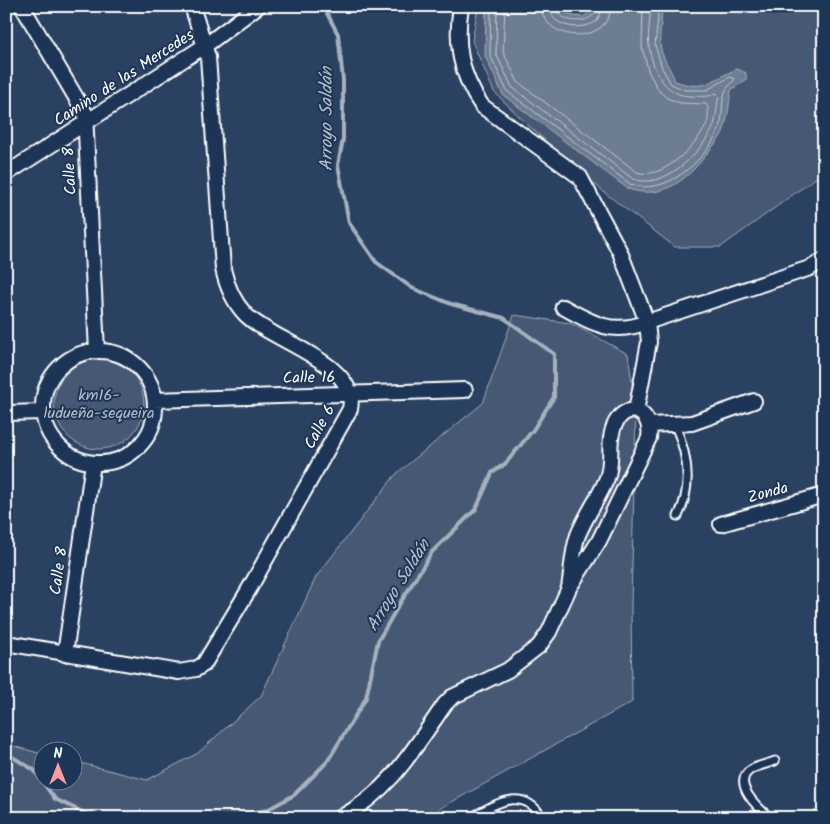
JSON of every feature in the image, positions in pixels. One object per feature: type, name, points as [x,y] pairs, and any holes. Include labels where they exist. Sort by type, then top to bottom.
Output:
[{"type":"street","name":"Calle 8","points":[[22,6],[82,106],[86,125],[97,351]]},
{"type":"street","name":"Calle 6","points":[[6,644],[179,672],[196,669],[204,664],[346,419],[351,404],[351,395],[345,381],[331,367],[263,329],[246,315],[231,296],[226,284],[206,45],[192,6]]},
{"type":"street","name":"Camino de las Mercedes","points":[[7,174],[86,125],[206,45],[258,6]]},
{"type":"street","points":[[461,6],[458,26],[460,57],[466,79],[475,96],[482,106],[571,168],[580,177],[620,252],[647,322],[649,342],[636,411]]},
{"type":"street","points":[[563,307],[598,326],[635,327],[810,268],[824,260]]},
{"type":"street","points":[[97,351],[113,353],[128,359],[141,370],[150,384],[155,400],[155,416],[149,432],[139,446],[126,456],[110,462],[93,463],[78,459],[64,451],[53,440],[46,427],[43,412],[44,394],[51,377],[63,364],[79,354],[97,351]]},
{"type":"street","name":"Calle 16","points":[[155,400],[465,390]]},
{"type":"street","points":[[649,426],[675,426],[692,423],[754,400]]},
{"type":"street","points":[[340,818],[356,809],[390,782],[444,704],[452,697],[508,670],[539,646],[549,632],[569,588],[599,541],[649,438],[649,426],[646,416],[636,411],[629,412],[617,422],[610,443],[612,459],[608,477],[578,536],[569,588]]},
{"type":"street","points":[[6,413],[43,412]]},
{"type":"street","points":[[612,459],[623,468],[636,468]]},
{"type":"street","name":"Calle 8","points":[[65,654],[93,463]]},
{"type":"street","name":"Zonda","points":[[721,524],[824,495]]},
{"type":"lane","points":[[675,426],[684,450],[688,488],[686,500],[678,516]]},
{"type":"lane","points":[[771,818],[759,810],[748,795],[744,784],[746,774],[752,769],[775,761]]},
{"type":"lane","points":[[470,818],[500,802],[513,799],[521,800],[531,806],[543,818]]},
{"type":"green space","points":[[478,6],[824,6],[824,172],[721,247],[675,247],[605,193],[529,126],[494,92],[472,41]]},
{"type":"green space","points":[[514,315],[570,323],[628,354],[636,411],[631,604],[632,702],[423,818],[6,818],[6,744],[32,751],[32,792],[82,792],[82,763],[147,780],[198,753],[261,696],[316,577],[396,474],[483,403]]},
{"type":"green space","name":"km16- ludueña-sequeira","points":[[99,359],[116,362],[131,372],[141,387],[144,404],[141,421],[131,436],[116,446],[99,449],[82,446],[67,436],[57,421],[54,404],[57,387],[67,372],[82,362]]},
{"type":"water","points":[[486,6],[557,6],[573,16],[583,17],[590,13],[594,6],[661,6],[661,48],[675,81],[701,85],[714,81],[737,69],[746,73],[746,80],[731,90],[723,132],[693,170],[674,185],[664,189],[653,192],[641,192],[628,189],[503,95],[485,56]]},
{"type":"waterway","name":"Arroyo Saldán","points":[[224,818],[267,810],[294,795],[327,762],[366,698],[378,641],[397,608],[432,552],[476,509],[492,473],[506,463],[533,430],[554,397],[554,354],[504,318],[451,304],[412,288],[376,262],[349,223],[338,165],[343,139],[343,80],[338,34],[323,6]]},
{"type":"waterway","name":"Arroyo Saldán","points":[[6,753],[34,770],[55,799],[95,818]]}]
